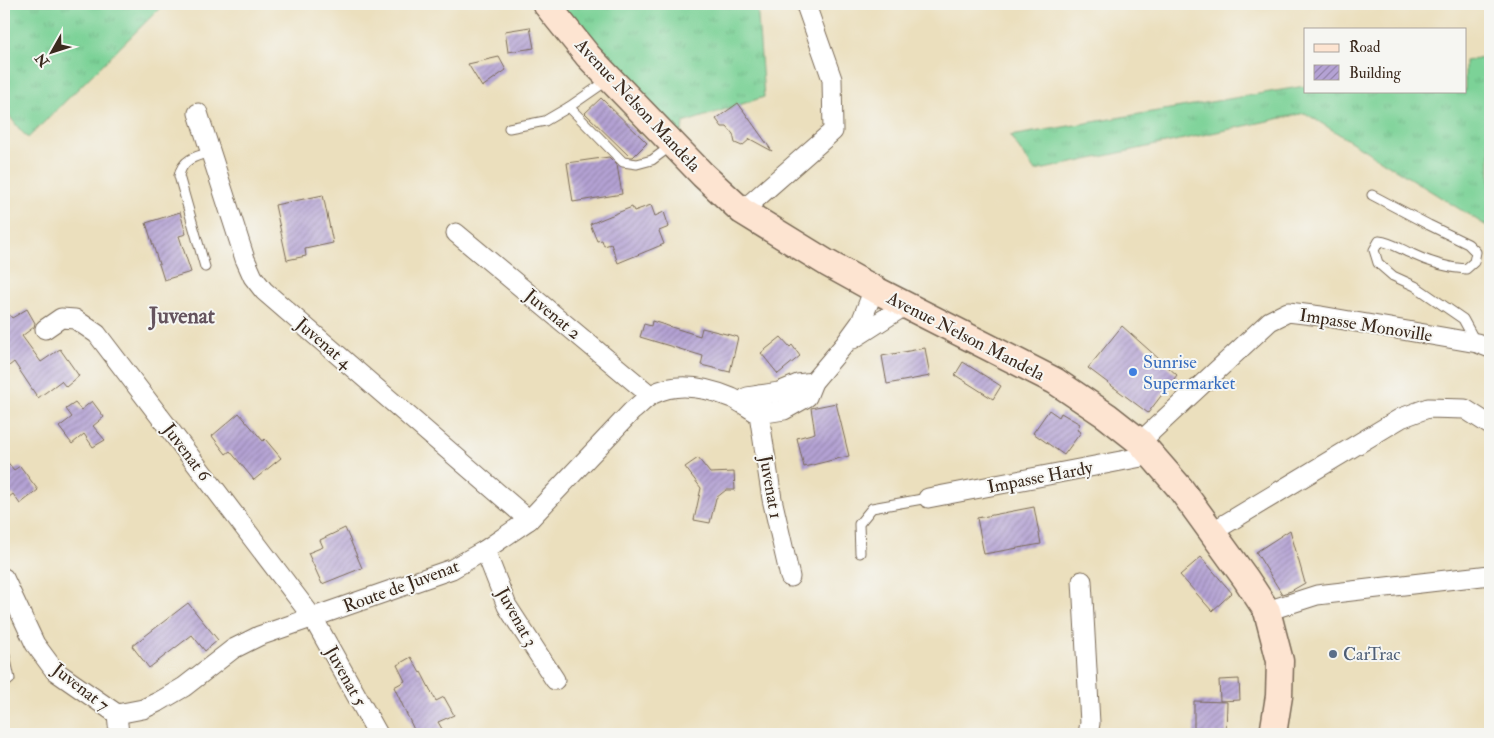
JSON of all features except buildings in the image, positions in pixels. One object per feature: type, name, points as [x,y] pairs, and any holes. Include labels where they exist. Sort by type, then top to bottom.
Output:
[{"type":"street","name":"Avenue Nelson Mandela","points":[[546,4],[588,56],[703,175],[742,211],[827,263],[874,289],[1055,381],[1107,416],[1146,449],[1180,488],[1267,611],[1280,661],[1279,696],[1273,734]]},
{"type":"street","points":[[742,211],[833,131],[832,79],[807,8]]},
{"type":"street","name":"Juvenat 4","points":[[198,113],[245,260],[253,277],[264,292],[529,520]]},
{"type":"street","name":"Juvenat 2","points":[[456,233],[650,395]]},
{"type":"street","name":"Route de Juvenat","points":[[117,714],[143,708],[160,701],[184,687],[233,649],[259,636],[452,569],[484,550],[529,520],[632,411],[650,395],[673,387],[696,387],[759,405],[779,392],[798,384],[813,382],[861,322],[874,289]]},
{"type":"street","name":"Route de Juvenat","points":[[845,344],[906,305]]},
{"type":"street","name":"Impasse Monoville","points":[[1146,449],[1270,320],[1288,312],[1321,316],[1483,346]]},
{"type":"street","name":"Juvenat 6","points":[[45,329],[61,318],[75,319],[97,334],[314,618]]},
{"type":"street","name":"Juvenat 1","points":[[759,405],[772,499],[790,577]]},
{"type":"street","points":[[1212,532],[1401,418],[1428,408],[1466,410],[1490,425]]},
{"type":"street","name":"Impasse Hardy","points":[[928,498],[1146,449]]},
{"type":"street","name":"Juvenat 3","points":[[484,550],[508,606],[555,680]]},
{"type":"street","points":[[1267,611],[1316,595],[1490,575]]},
{"type":"street","name":"Juvenat 7","points":[[4,581],[35,644],[55,670],[117,714]]},
{"type":"street","points":[[1082,581],[1090,723],[1088,734]]},
{"type":"street","name":"Juvenat 5","points":[[314,618],[378,734]]},
{"type":"street","points":[[117,714],[118,734]]},
{"type":"lane","points":[[509,128],[545,121],[570,107],[610,78]]},
{"type":"lane","points":[[570,107],[624,162],[637,164],[652,160],[674,144]]},
{"type":"lane","points":[[205,266],[179,176],[185,162],[193,157],[210,152]]},
{"type":"lane","points":[[1372,195],[1468,244],[1476,252],[1474,262],[1466,269],[1452,268],[1431,262],[1387,241],[1379,241],[1374,250],[1378,263],[1393,276],[1415,286],[1463,319],[1483,346]]},
{"type":"lane","points":[[860,554],[859,524],[872,508],[928,498]]},
{"type":"lane","points":[[4,651],[10,679],[4,684]]},
{"type":"green space","points":[[4,4],[164,4],[28,138],[4,109]]},
{"type":"green space","points":[[555,4],[757,4],[764,97],[683,123],[681,138]]},
{"type":"green space","points":[[1490,57],[1490,228],[1305,113],[1035,171],[1010,136],[1304,86],[1304,92],[1466,92],[1466,61]]},
{"type":"place","name":"Sunrise Supermarket","points":[[1133,372]]},
{"type":"place","name":"CarTrac","points":[[1333,654]]},
{"type":"district","name":"Juvenat","points":[[182,315]]}]
